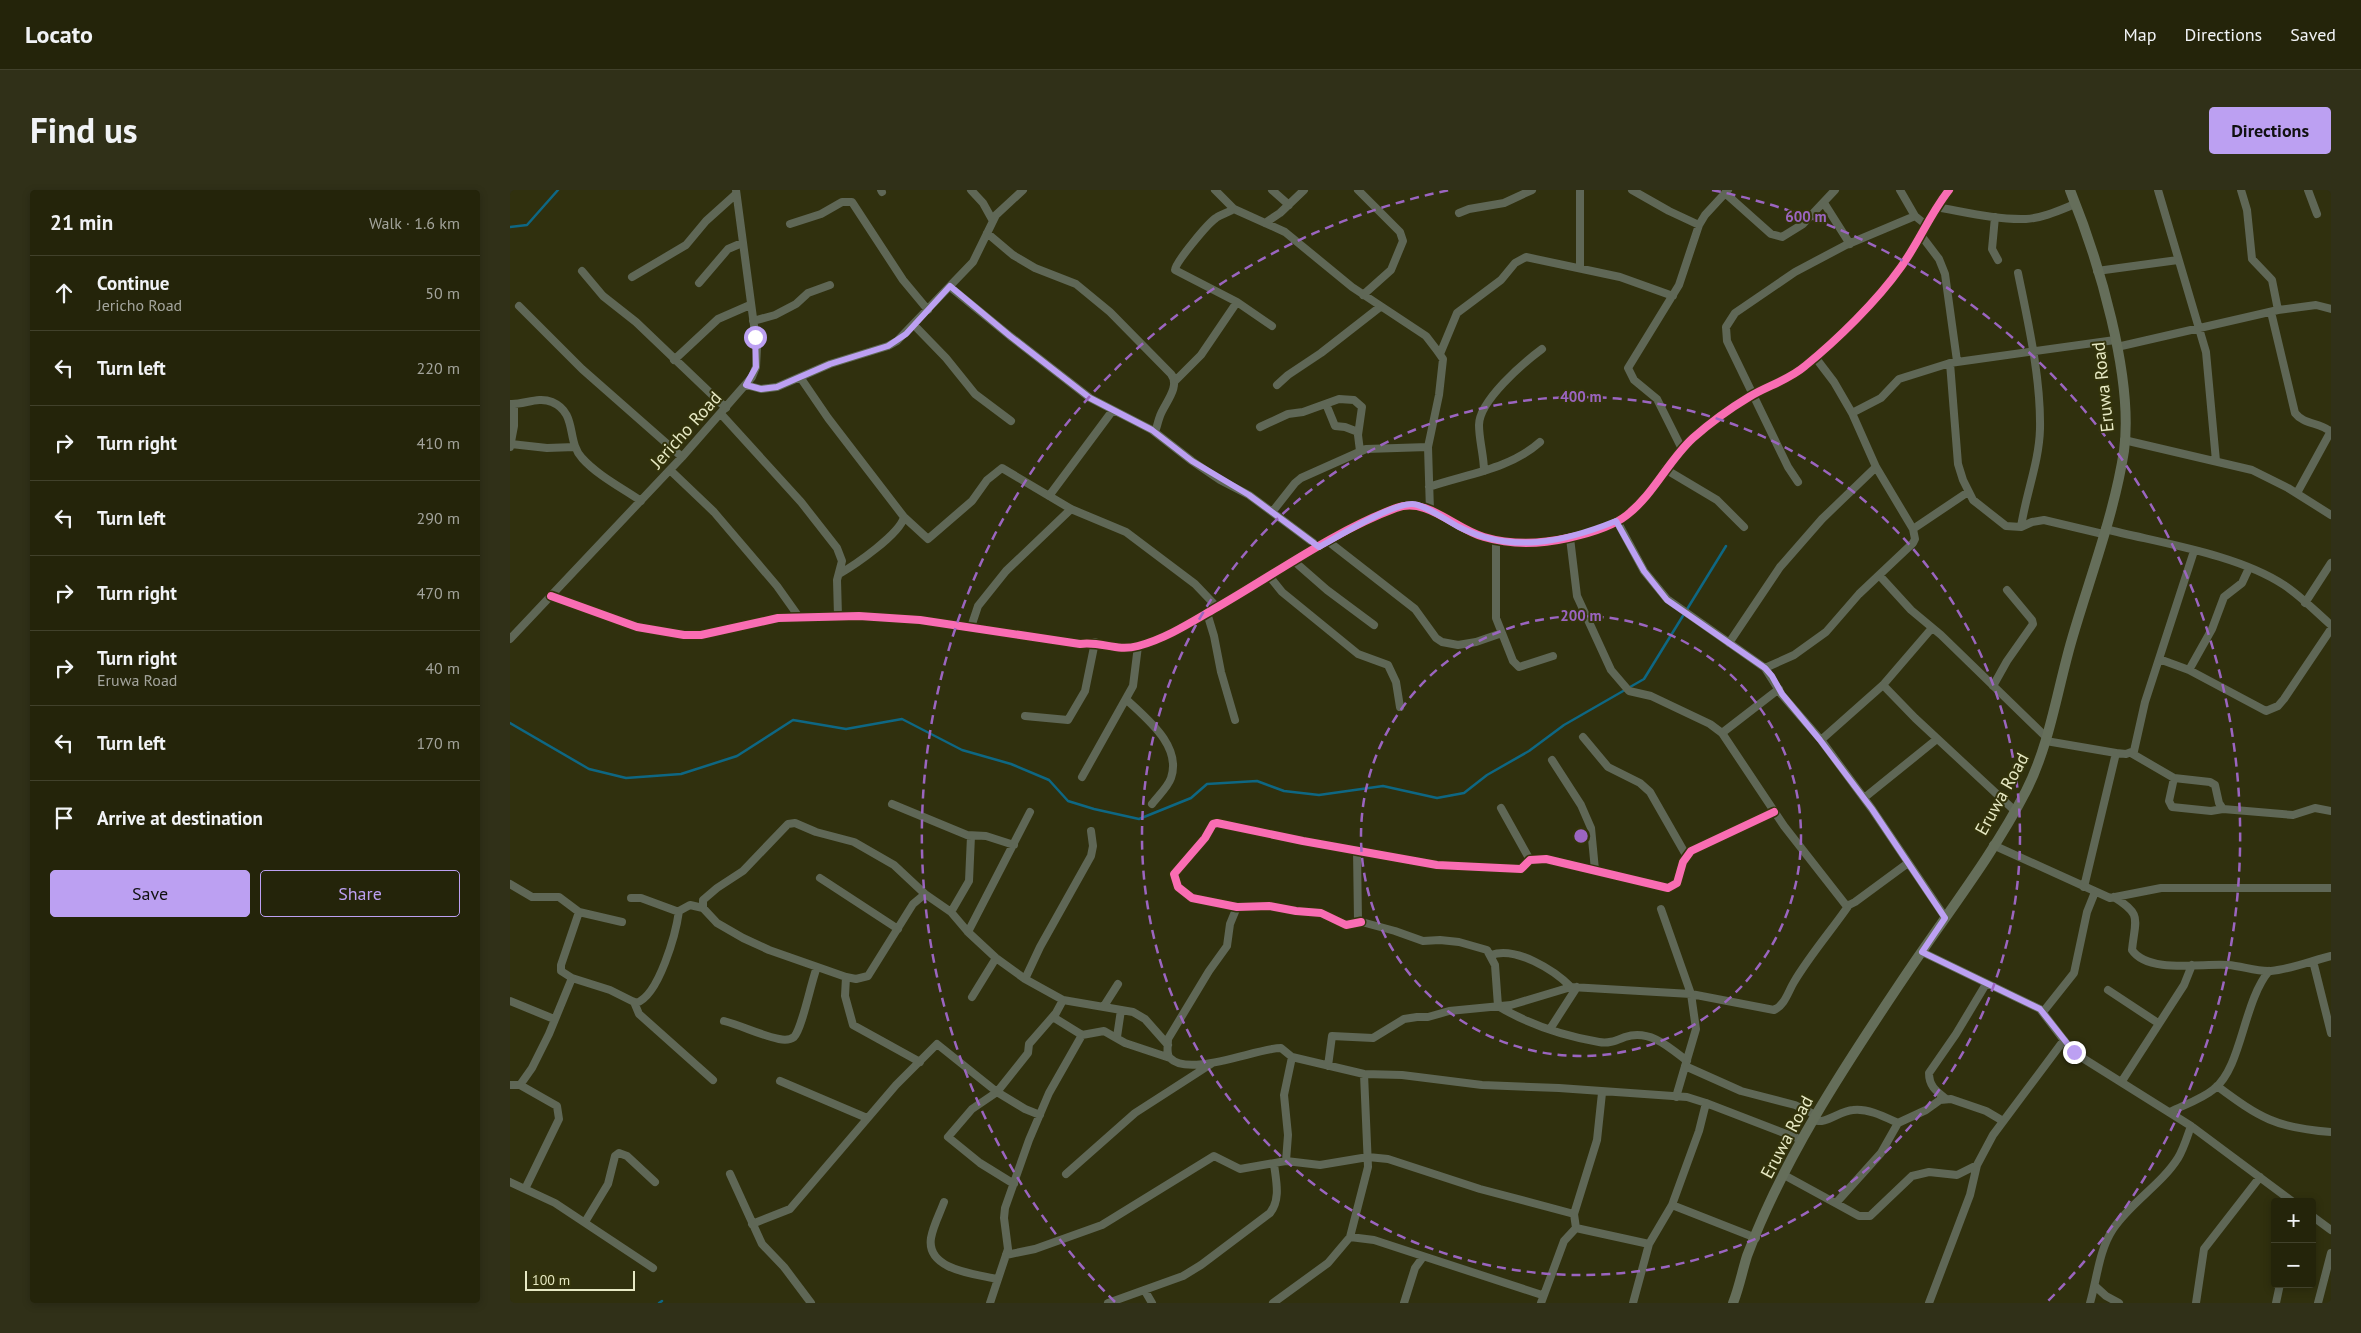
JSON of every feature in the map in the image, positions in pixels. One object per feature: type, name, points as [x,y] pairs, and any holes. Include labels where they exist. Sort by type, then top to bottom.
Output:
[{"type":"main road","name":"Eruwa Road","points":[[1733,1303],[1746,1258],[1784,1175],[1814,1118],[1994,845],[2036,769],[2046,739],[2057,690],[2119,475],[2124,440],[2125,412],[2116,343],[2097,271],[2070,190]]},
{"type":"street","points":[[971,190],[983,204],[993,221]]},
{"type":"street","points":[[746,385],[769,389],[830,364],[888,346],[914,326],[973,262],[993,221],[1009,201],[1023,190]]},
{"type":"street","points":[[1215,190],[1234,209],[1281,229],[1363,295],[1426,336],[1440,354],[1443,359],[1439,395],[1428,447],[1430,511]]},
{"type":"street","points":[[1272,190],[1289,205]]},
{"type":"street","points":[[1266,223],[1280,213],[1304,190]]},
{"type":"street","points":[[1358,190],[1400,232],[1403,241],[1391,270],[1363,295]]},
{"type":"street","points":[[1459,213],[1469,209],[1504,203],[1532,190]]},
{"type":"street","points":[[1580,190],[1580,267]]},
{"type":"street","points":[[1632,190],[1669,211],[1700,225]]},
{"type":"street","points":[[1682,449],[1657,399],[1634,380],[1628,368],[1673,296],[1688,263],[1705,215],[1727,191],[1776,237],[1788,234],[1803,224],[1835,190]]},
{"type":"street","points":[[1900,190],[1915,216],[1925,224]]},
{"type":"street","points":[[551,596],[637,627],[684,635],[701,635],[778,618],[838,616],[920,620],[1080,644],[1095,642],[1112,648],[1138,646],[1180,629],[1319,547],[1396,508],[1413,504],[1474,534],[1496,540],[1541,543],[1570,538],[1616,521],[1634,509],[1682,449],[1721,416],[1754,394],[1803,368],[1815,357],[1884,289],[1900,269],[1925,224],[1949,190]]},
{"type":"street","points":[[2158,190],[2206,352],[2216,461]]},
{"type":"street","points":[[2241,190],[2246,210],[2252,259],[2272,280],[2275,311],[2292,406],[2299,418],[2321,425],[2331,432],[2297,493]]},
{"type":"street","points":[[2308,190],[2317,214]]},
{"type":"street","points":[[632,277],[686,245],[712,215],[736,192]]},
{"type":"street","name":"Jericho Road","points":[[510,639],[670,470],[752,377],[757,358],[736,192]]},
{"type":"street","points":[[790,224],[822,214],[842,202],[852,202],[903,280],[928,310]]},
{"type":"street","points":[[1824,202],[1850,244]]},
{"type":"street","points":[[1936,207],[1995,217],[2027,219],[2075,204]]},
{"type":"street","points":[[1234,209],[1216,218],[1209,224],[1174,267],[1177,272],[1237,302],[1272,326]]},
{"type":"street","points":[[1280,213],[1281,229]]},
{"type":"street","points":[[1798,482],[1788,467],[1727,341],[1726,327],[1729,320],[1735,313],[1795,272],[1850,244],[1915,216]]},
{"type":"street","points":[[1995,217],[1992,249],[1998,260]]},
{"type":"street","points":[[987,233],[1013,255],[1035,268],[1076,284],[1083,289],[1110,312],[1171,374],[1175,381]]},
{"type":"street","points":[[1920,234],[1933,249],[1945,274],[1954,362],[1958,464],[1968,492],[1978,505],[2006,526],[2021,527],[2032,522],[2044,520],[2216,555],[2249,568],[2285,586],[2331,627],[2284,699],[2278,706],[2266,711],[2189,670],[2159,659]]},
{"type":"street","points":[[699,283],[728,249],[742,243]]},
{"type":"street","points":[[1440,354],[1457,313],[1501,280],[1519,259],[1526,257],[1620,277],[1673,296]]},
{"type":"street","points":[[2097,271],[2178,260]]},
{"type":"street","points":[[582,271],[604,296],[636,322],[724,411],[832,540],[842,562],[837,580],[838,616]]},
{"type":"street","points":[[2018,272],[2033,352],[2040,428],[2036,471],[2025,502],[2021,527]]},
{"type":"street","points":[[753,321],[775,315],[796,304],[808,293],[830,285]]},
{"type":"street","points":[[950,286],[1090,398],[1155,432],[1192,461],[1249,495],[1319,547]]},
{"type":"street","points":[[1155,432],[1175,381],[1201,356],[1237,302]]},
{"type":"street","points":[[674,360],[718,319],[750,305]]},
{"type":"street","points":[[1852,413],[1880,398],[1899,379],[1954,362],[2116,343],[2200,328],[2275,311],[2316,305],[2331,310]]},
{"type":"street","points":[[520,306],[582,369],[682,457]]},
{"type":"street","points":[[1277,385],[1380,307]]},
{"type":"street","points":[[914,326],[946,358],[975,394],[1011,421]]},
{"type":"street","points":[[1484,471],[1479,424],[1483,409],[1490,398],[1542,349]]},
{"type":"street","points":[[1765,668],[1794,655],[1826,632],[1859,594],[1913,544],[1915,539],[1913,529],[1876,467],[1852,413],[1834,382],[1815,357]]},
{"type":"street","points":[[800,377],[828,418],[904,517],[928,539],[972,502],[988,480],[1002,468],[1071,509],[1126,532],[1195,584],[1218,607]]},
{"type":"street","points":[[1260,427],[1288,414],[1302,412],[1348,398],[1359,402],[1362,407],[1358,432],[1360,451]]},
{"type":"street","points":[[575,447],[511,446],[512,404],[541,400],[557,405],[569,418],[575,447],[582,458],[641,501]]},
{"type":"street","points":[[1326,404],[1335,426],[1346,427],[1358,432]]},
{"type":"street","points":[[1049,496],[1113,410]]},
{"type":"street","points":[[2124,440],[2252,470],[2297,493],[2331,515]]},
{"type":"street","points":[[1429,488],[1484,471],[1527,454],[1540,442]]},
{"type":"street","points":[[1273,512],[1301,478],[1360,451],[1372,448],[1428,447]]},
{"type":"street","points":[[1729,643],[1780,567],[1822,519],[1876,467]]},
{"type":"street","points":[[1666,469],[1717,500],[1744,527]]},
{"type":"street","points":[[670,470],[714,512],[777,586],[799,617]]},
{"type":"street","points":[[1913,529],[1968,492]]},
{"type":"street","points":[[971,627],[978,606],[1006,571],[1071,509]]},
{"type":"street","points":[[840,574],[863,560],[894,531],[904,517]]},
{"type":"street","points":[[1616,521],[1644,571],[1667,600],[1765,668],[1779,689],[1864,798],[1945,918]]},
{"type":"street","points":[[1570,538],[1574,583],[1587,620],[1610,670],[1631,692],[1651,696],[1710,724],[1722,733],[1774,812],[1838,896],[1845,904],[1849,905]]},
{"type":"street","points":[[1496,540],[1496,618],[1515,665],[1519,667],[1553,656]]},
{"type":"street","points":[[1329,542],[1415,608],[1436,638],[1442,642],[1458,645],[1476,642],[1502,633]]},
{"type":"street","points":[[2131,753],[2135,747],[2145,702],[2194,551]]},
{"type":"street","points":[[1295,562],[1327,590],[1374,625]]},
{"type":"street","points":[[2306,603],[2331,563]]},
{"type":"street","points":[[2189,670],[2212,629],[2224,597],[2242,583],[2249,568]]},
{"type":"street","points":[[1879,575],[1911,610],[1993,686],[2046,739],[2116,753],[2131,753],[2174,778],[2210,782],[2215,785],[2219,803],[2223,809]]},
{"type":"street","points":[[1270,576],[1282,592],[1358,654],[1388,665],[1396,682],[1400,707]]},
{"type":"street","points":[[1993,686],[2006,661],[2033,624],[2032,620],[2007,590]]},
{"type":"street","points":[[1207,613],[1235,720]]},
{"type":"street","points":[[510,624],[517,631]]},
{"type":"street","points":[[1820,740],[1883,685],[1932,628]]},
{"type":"street","points":[[1025,716],[1068,720],[1084,691],[1095,642]]},
{"type":"street","points":[[1082,777],[1127,700],[1133,686],[1138,646]]},
{"type":"street","points":[[1883,685],[1937,739],[2014,810]]},
{"type":"street","points":[[1722,733],[1779,689]]},
{"type":"street","points":[[1127,700],[1164,738],[1172,761],[1170,780],[1152,804]]},
{"type":"street","points":[[1583,737],[1608,767],[1640,783],[1650,792],[1686,855]]},
{"type":"street","points":[[1864,798],[1937,739]]},
{"type":"street","points":[[2084,887],[2116,753]]},
{"type":"street","points":[[1552,760],[1580,805],[1591,828],[1595,870]]},
{"type":"street","points":[[2174,778],[2169,801],[2172,807],[2211,811],[2223,809],[2293,814],[2315,808],[2331,811]]},
{"type":"street","points":[[892,804],[971,836],[986,836],[1014,844]]},
{"type":"street","points":[[1501,808],[1530,860]]},
{"type":"street","points":[[968,932],[1030,812]]},
{"type":"street","points":[[1498,1006],[1495,965],[1487,950],[1473,945],[1440,940],[1423,941],[1396,931],[1361,922],[1346,925],[1321,913],[1269,906],[1237,907],[1192,898],[1178,887],[1175,881],[1176,870],[1205,838],[1213,824],[1437,865],[1521,869],[1530,860],[1537,858],[1546,859],[1668,888],[1677,883],[1686,855],[1691,851],[1774,812]]},
{"type":"street","points":[[703,908],[703,900],[716,888],[743,871],[791,822],[854,842],[894,865],[926,894],[951,912],[968,932],[996,958],[1025,978],[1063,1000],[1133,1012],[1145,1019],[1168,1045]]},
{"type":"street","points":[[1025,978],[1040,947],[1091,856],[1093,846],[1091,831]]},
{"type":"street","points":[[951,912],[969,881],[971,836]]},
{"type":"street","points":[[1994,845],[2095,892],[2114,897],[2130,908],[2135,915],[2132,950],[2135,955],[2166,966],[2231,965],[2269,971],[2331,956]]},
{"type":"street","points":[[1357,850],[1357,916],[1358,921],[1361,922]]},
{"type":"street","points":[[1328,1066],[1332,1036],[1373,1038],[1404,1020],[1511,1005],[1574,987],[1692,994],[1774,1010],[1779,1008],[1806,962],[1829,936],[1849,905],[1908,863]]},
{"type":"street","points":[[820,878],[898,928]]},
{"type":"street","points":[[510,884],[532,897],[559,897],[578,912],[622,922]]},
{"type":"street","points":[[2114,897],[2161,888],[2331,888]]},
{"type":"street","points":[[2043,1012],[2074,973],[2086,912],[2095,892]]},
{"type":"street","points":[[578,912],[561,965],[563,973],[572,978],[610,990],[634,1002],[640,1002],[646,998],[653,988],[670,952],[679,912],[690,905],[703,908],[717,923],[743,938],[817,967],[856,979],[868,976],[913,904],[926,894]]},
{"type":"street","points":[[631,898],[642,898],[679,912]]},
{"type":"street","points":[[1170,1058],[1168,1039],[1195,993],[1227,946],[1230,924],[1237,907]]},
{"type":"street","points":[[1661,909],[1692,994],[1696,1029],[1676,1097]]},
{"type":"street","points":[[1922,952],[2043,1012],[2074,1052],[2086,1062],[2122,1081],[2191,1126],[2288,1198]]},
{"type":"street","points":[[1491,955],[1497,953],[1520,956],[1558,974],[1574,987]]},
{"type":"street","points":[[972,997],[996,958]]},
{"type":"street","points":[[2313,961],[2331,1033]]},
{"type":"street","points":[[2122,1081],[2184,985],[2192,966]]},
{"type":"street","points":[[724,1021],[744,1026],[778,1039],[790,1039],[798,1029],[810,984],[817,967]]},
{"type":"street","points":[[2170,1112],[2217,1086],[2230,1068],[2253,997],[2260,982],[2269,971]]},
{"type":"street","points":[[846,977],[845,996],[853,1024],[920,1062]]},
{"type":"street","points":[[520,1085],[541,1051],[572,978]]},
{"type":"street","points":[[1104,1006],[1118,984]]},
{"type":"street","points":[[1986,984],[1956,1034],[1929,1073],[1929,1081],[1934,1090],[1945,1098],[1986,1112],[2003,1121]]},
{"type":"street","points":[[1550,1029],[1574,987]]},
{"type":"street","points":[[2108,990],[2158,1023]]},
{"type":"street","points":[[1014,1184],[980,1163],[948,1136],[972,1109],[997,1092],[1028,1053],[1029,1044],[1053,1017],[1063,1000]]},
{"type":"street","points":[[510,1001],[554,1019]]},
{"type":"street","points":[[634,1002],[639,1014],[713,1080]]},
{"type":"street","points":[[1498,1006],[1524,1021],[1601,1042],[1637,1034],[1645,1035],[1668,1046],[1686,1063],[1740,1090],[1795,1105],[1822,1122],[1839,1113],[1860,1110],[1898,1123]]},
{"type":"street","points":[[1117,1037],[1121,1010]]},
{"type":"street","points":[[1053,1017],[1082,1035],[1104,1031],[1126,1043],[1170,1058],[1181,1064],[1211,1064],[1275,1048],[1282,1048],[1292,1057],[1364,1074],[1402,1075],[1482,1085],[1559,1088],[1676,1097],[1706,1103],[1802,1140]]},
{"type":"street","points":[[990,1303],[1009,1246],[1004,1218],[1029,1140],[1059,1072],[1082,1035]]},
{"type":"street","points":[[1929,1303],[1970,1195],[1977,1165],[1993,1134],[2064,1040]]},
{"type":"street","points":[[752,1224],[790,1209],[868,1118],[934,1046],[940,1044],[997,1092],[1025,1109],[1040,1115]]},
{"type":"street","points":[[1286,1161],[1288,1135],[1284,1095],[1292,1057]]},
{"type":"street","points":[[1066,1174],[1135,1114],[1211,1064]]},
{"type":"street","points":[[1273,1303],[1328,1263],[1350,1237],[1366,1174],[1368,1157],[1364,1074]]},
{"type":"street","points":[[780,1081],[868,1118]]},
{"type":"street","points":[[510,1086],[520,1085],[557,1106],[559,1113],[559,1119],[525,1189]]},
{"type":"street","points":[[2217,1086],[2248,1110],[2265,1119],[2285,1127],[2331,1132]]},
{"type":"street","points":[[1576,1228],[1574,1214],[1597,1140],[1602,1092]]},
{"type":"street","points":[[1836,1203],[1881,1153],[1898,1123],[1945,1098]]},
{"type":"street","points":[[1633,1303],[1649,1244],[1672,1205],[1699,1130],[1706,1103]]},
{"type":"street","points":[[2090,1303],[2102,1255],[2111,1232],[2134,1203],[2177,1160],[2184,1148],[2191,1126]]},
{"type":"street","points":[[585,1222],[608,1184],[615,1156],[619,1153],[627,1156],[655,1182]]},
{"type":"street","points":[[1006,1255],[1035,1249],[1102,1224],[1214,1156],[1240,1169],[1286,1161],[1320,1165],[1368,1157],[1388,1159],[1480,1189],[1574,1214]]},
{"type":"street","points":[[1108,1303],[1182,1276],[1201,1265],[1270,1213],[1277,1196],[1274,1164]]},
{"type":"street","points":[[1784,1175],[1859,1216],[1870,1216],[1912,1176],[1929,1172],[1957,1175],[1977,1165]]},
{"type":"street","points":[[730,1174],[762,1244],[784,1267],[807,1302]]},
{"type":"street","points":[[2196,1303],[2204,1249],[2260,1177]]},
{"type":"street","points":[[510,1182],[554,1203],[653,1268]]},
{"type":"street","points":[[944,1202],[931,1238],[933,1253],[938,1260],[954,1268],[997,1278]]},
{"type":"street","points":[[1672,1205],[1756,1238]]},
{"type":"street","points":[[2316,1219],[2331,1230]]},
{"type":"street","points":[[1350,1237],[1374,1240],[1423,1257],[1466,1268],[1542,1299],[1564,1241],[1576,1228]]},
{"type":"street","points":[[1576,1228],[1649,1244]]},
{"type":"street","points":[[2318,1303],[2331,1253]]},
{"type":"street","points":[[1404,1303],[1414,1268],[1423,1257]]},
{"type":"street","points":[[2095,1286],[2106,1296],[2119,1303]]},
{"type":"street","points":[[2276,1303],[2279,1288]]},
{"type":"street","points":[[1145,1291],[1152,1303]]},
{"type":"waterway","points":[[510,227],[527,225],[558,190]]},
{"type":"waterway","points":[[510,723],[589,769],[626,778],[681,774],[737,756],[793,720],[846,729],[902,719],[962,750],[1011,764],[1049,780],[1068,801],[1139,819],[1191,798],[1207,784],[1257,781],[1284,791],[1319,795],[1383,786],[1437,798],[1464,793],[1487,775],[1529,751],[1564,725],[1644,679],[1726,546]]},
{"type":"cycle path","points":[[551,596],[637,627],[684,635],[701,635],[778,618],[859,616],[920,620],[1080,644],[1088,643],[1130,648],[1148,643],[1177,630],[1326,541],[1373,518],[1407,505],[1429,510],[1473,533],[1494,540],[1526,543],[1547,542],[1591,532],[1614,523],[1637,507],[1684,447],[1706,427],[1749,397],[1799,371],[1843,332],[1869,306],[1901,267],[1949,190]]},
{"type":"cycle path","points":[[1361,922],[1346,925],[1321,913],[1269,906],[1237,907],[1192,898],[1178,887],[1174,874],[1205,838],[1213,824],[1217,823],[1303,841],[1437,865],[1521,869],[1530,860],[1546,859],[1668,888],[1677,883],[1683,862],[1691,851],[1774,812]]},
{"type":"route","points":[[755,337],[757,348],[756,367],[746,385],[761,389],[777,387],[830,364],[888,346],[897,341],[906,334],[950,286],[1010,336],[1046,362],[1090,398],[1152,430],[1220,480],[1249,495],[1271,510],[1289,526],[1319,547],[1396,508],[1413,504],[1419,505],[1481,537],[1521,543],[1541,543],[1570,538],[1616,521],[1644,571],[1667,600],[1765,668],[1782,694],[1820,740],[1872,809],[1945,918],[1922,952],[2040,1009],[2074,1052]]}]
